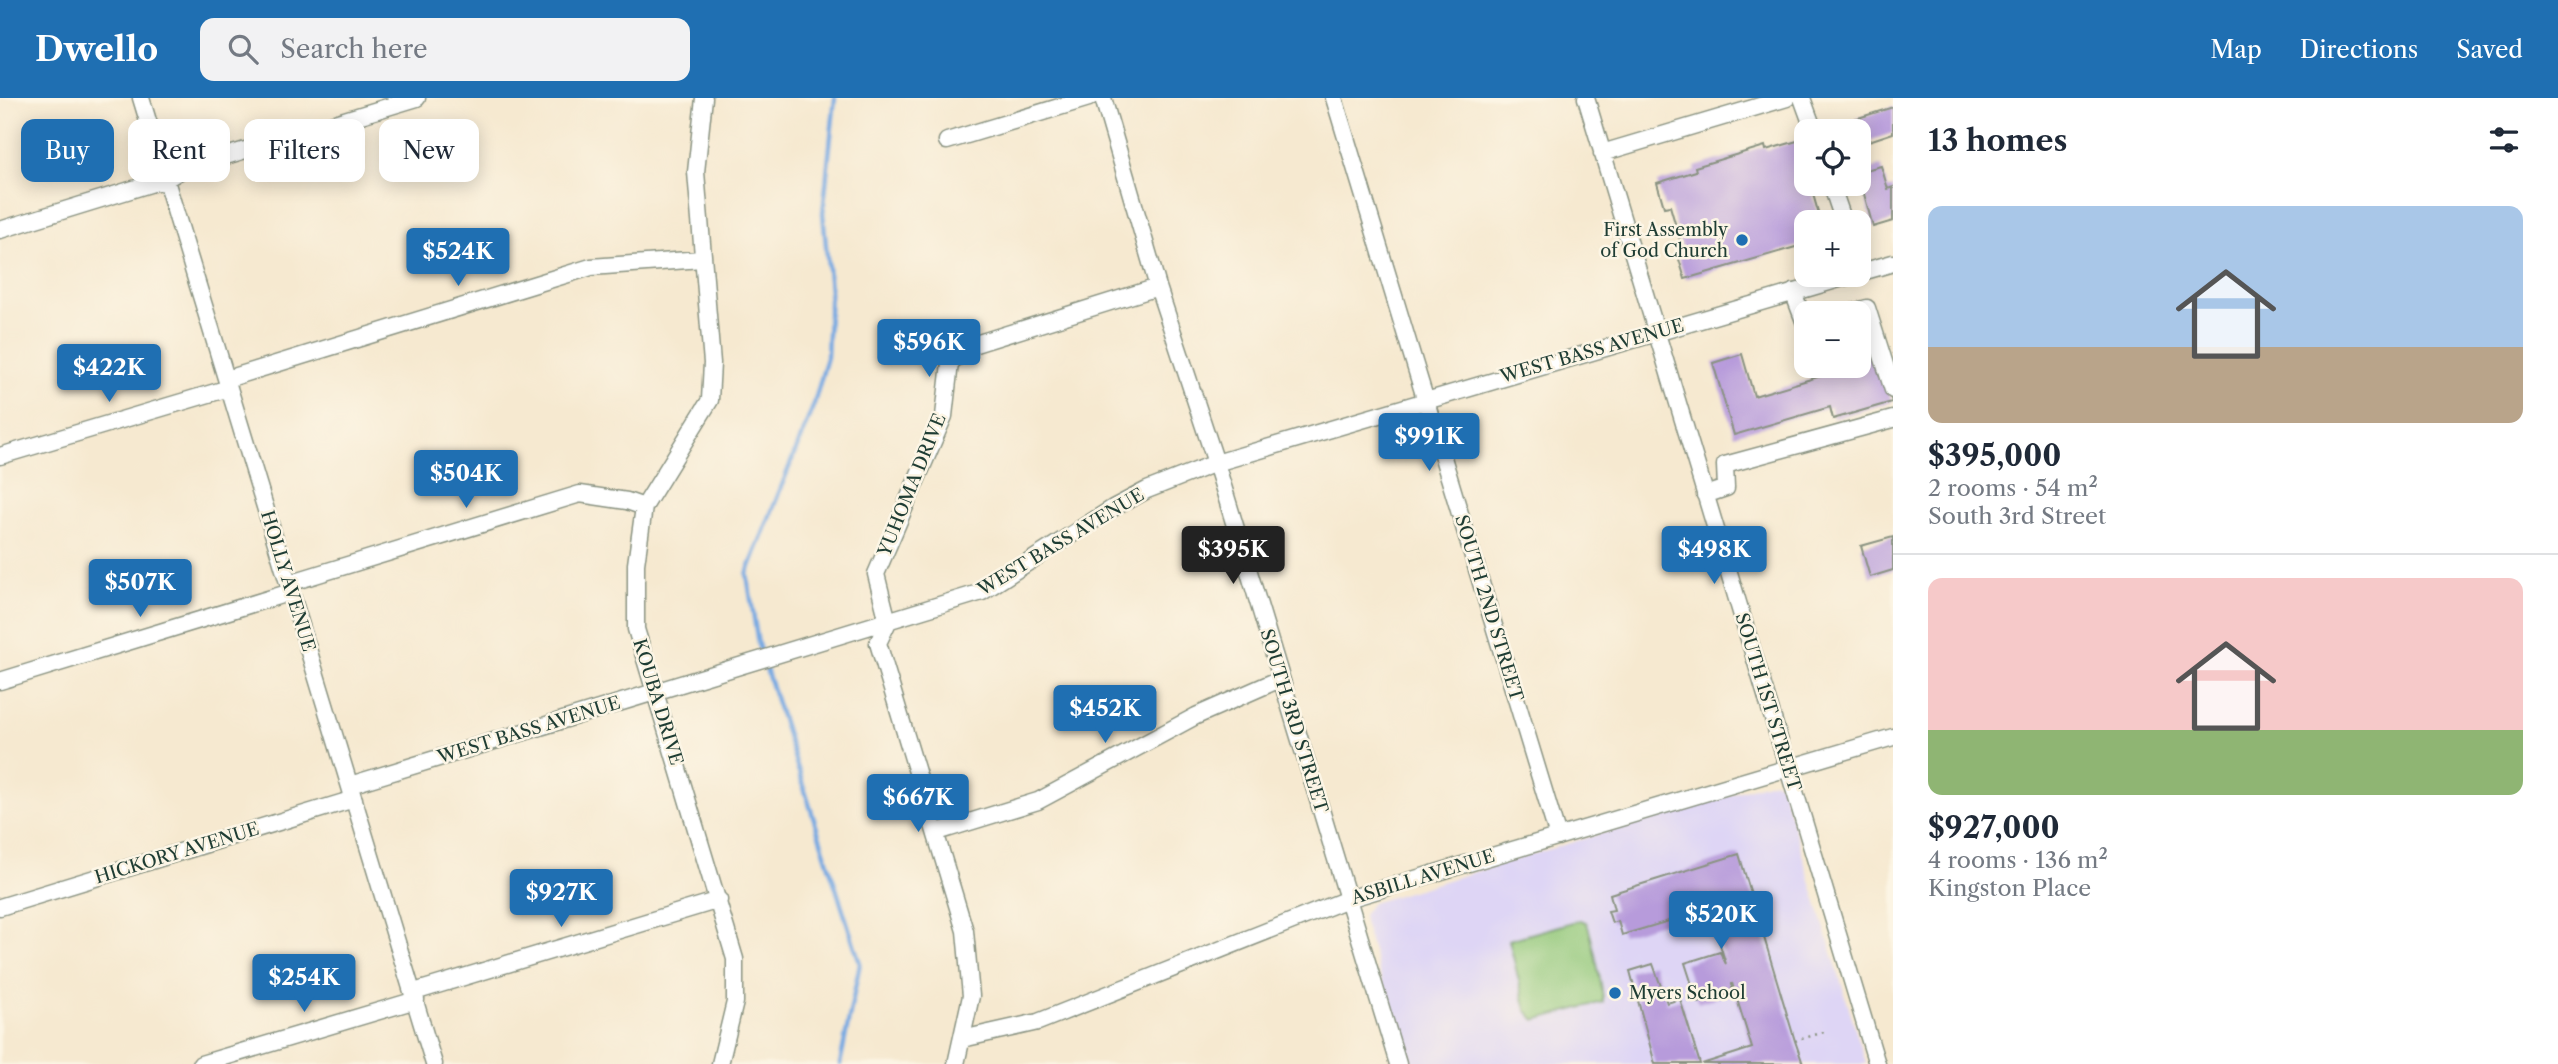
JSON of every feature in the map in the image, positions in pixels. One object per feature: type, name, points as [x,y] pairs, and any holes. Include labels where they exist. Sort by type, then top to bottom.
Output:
[{"type":"street","name":"HOLLY AVENUE","points":[[141,98],[147,119]]},
{"type":"street","points":[[230,155],[417,98]]},
{"type":"street","name":"KOUBA DRIVE","points":[[704,98],[696,172],[712,363],[710,400],[644,507],[635,564],[636,628],[735,959],[735,991],[720,1064]]},
{"type":"street","points":[[947,141],[1089,98]]},
{"type":"street","name":"SOUTH 3RD STREET","points":[[1103,98],[1158,287],[1216,463],[1398,1064]]},
{"type":"street","name":"SOUTH 2ND STREET","points":[[1334,98],[1558,837]]},
{"type":"street","name":"SOUTH 1ST STREET","points":[[1586,98],[1877,1064]]},
{"type":"street","points":[[1602,153],[1787,98]]},
{"type":"street","points":[[1802,98],[1810,119]]},
{"type":"street","points":[[0,230],[156,182]]},
{"type":"street","name":"HOLLY AVENUE","points":[[167,182],[434,1064]]},
{"type":"street","points":[[0,456],[590,267],[702,259]]},
{"type":"street","name":"WEST BASS AVENUE","points":[[1871,268],[1893,263]]},
{"type":"street","name":"YUHOMA DRIVE","points":[[956,1064],[971,996],[965,931],[878,643],[888,622],[876,575],[944,416],[950,363],[969,346],[1158,287]]},
{"type":"street","name":"WEST BASS AVENUE","points":[[352,792],[655,691],[982,592],[1113,508],[1147,490],[1216,463],[1808,287]]},
{"type":"street","points":[[1793,292],[1796,301]]},
{"type":"street","points":[[1871,321],[1893,390]]},
{"type":"street","points":[[1706,495],[1726,488],[1725,464],[1893,419]]},
{"type":"street","points":[[0,681],[580,494],[627,501],[644,507]]},
{"type":"street","points":[[937,832],[1038,801],[1196,716],[1280,679]]},
{"type":"street","name":"ASBILL AVENUE","points":[[962,1039],[1038,1022],[1348,899],[1893,737]]},
{"type":"street","name":"HICKORY AVENUE","points":[[0,907],[352,792]]},
{"type":"street","points":[[201,1064],[719,900]]},
{"type":"path","points":[[1796,1041],[1825,1032]]},
{"type":"shaded area","name":"Myers School","points":[[1774,781],[1781,785],[1866,1064],[1407,1064],[1364,922],[1363,915],[1372,903]]},
{"type":"green space","points":[[1580,920],[1586,922],[1590,935],[1603,1002],[1535,1020],[1526,1010],[1509,940]]},
{"type":"building","points":[[1893,107],[1893,133],[1871,140],[1871,119],[1855,119]]},
{"type":"building","points":[[1794,142],[1794,196],[1813,196],[1818,210],[1794,210],[1794,247],[1685,279],[1678,256],[1684,254],[1670,206],[1664,207],[1657,183],[1696,171],[1695,167],[1765,146],[1766,150]]},
{"type":"building","points":[[1881,166],[1888,189],[1893,187],[1893,221],[1873,227],[1871,210],[1868,210],[1865,196],[1871,196],[1871,169]]},
{"type":"building","points":[[1875,345],[1892,402],[1833,419],[1830,407],[1734,435],[1713,363],[1742,354],[1754,396],[1814,378],[1871,378],[1871,346]]},
{"type":"building","points":[[1893,537],[1893,570],[1870,577],[1861,546]]},
{"type":"building","points":[[1739,854],[1803,1064],[1702,1064],[1752,1048],[1732,983],[1732,993],[1698,1003],[1685,963],[1720,952],[1726,964],[1709,909],[1622,935],[1618,921],[1612,923],[1608,911],[1614,910],[1610,894]]},
{"type":"building","points":[[1653,964],[1667,1003],[1680,999],[1700,1064],[1655,1064],[1630,971]]},
{"type":"waterway","points":[[835,98],[823,213],[830,290],[827,357],[814,404],[747,574],[758,644],[860,963],[840,1064]]},
{"type":"place","name":"First Assembly of God Church","points":[[1742,240]]},
{"type":"place","name":"Myers School","points":[[1615,993]]}]
